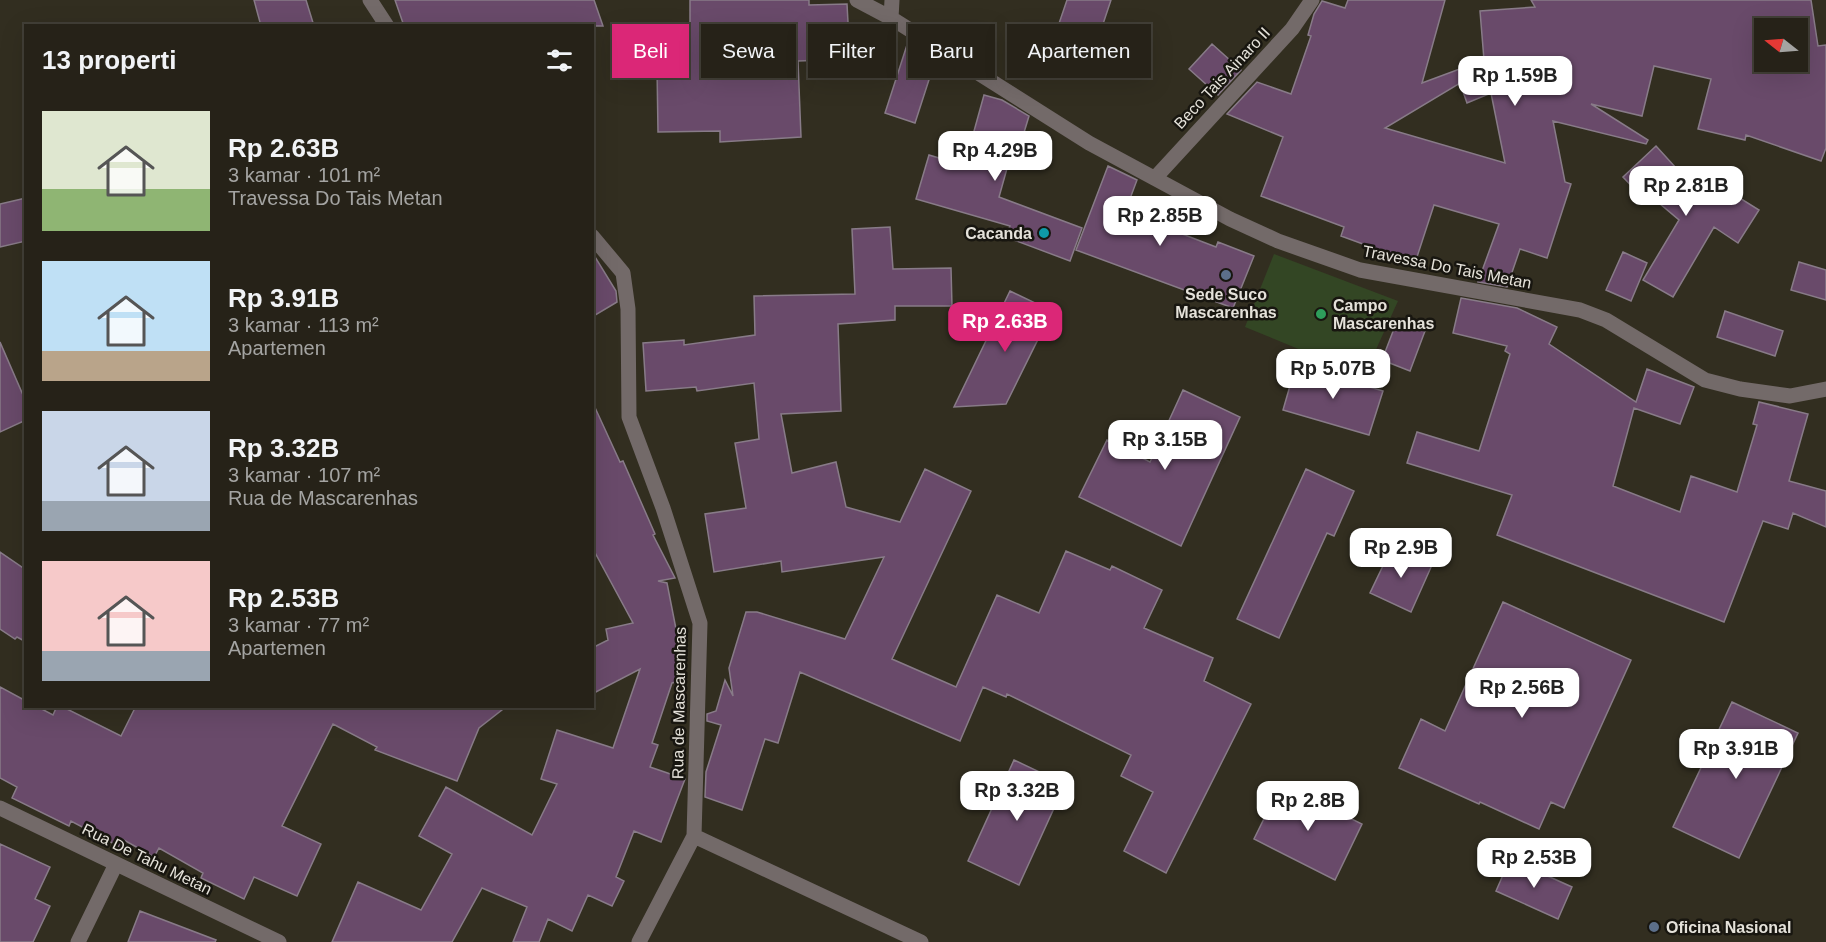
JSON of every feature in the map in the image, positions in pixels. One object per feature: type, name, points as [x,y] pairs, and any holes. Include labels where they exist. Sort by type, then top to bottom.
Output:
[{"type":"street","points":[[370,0],[386,24]]},
{"type":"street","name":"Travessa Do Tais Metan","points":[[857,0],[891,18],[1089,142],[1230,219],[1278,241],[1360,270],[1580,310],[1606,320],[1705,380],[1740,389],[1790,396],[1826,389]]},
{"type":"street","points":[[891,18],[892,0]]},
{"type":"street","name":"Beco Tais Ainaro II","points":[[1155,178],[1292,29],[1312,0]]},
{"type":"street","name":"Rua de Mascarenhas","points":[[594,238],[623,273],[628,309],[629,417],[663,508],[700,623],[694,836]]},
{"type":"street","name":"Rua De Tahu Metan","points":[[0,808],[279,942]]},
{"type":"street","points":[[639,942],[694,836],[921,942]]},
{"type":"street","points":[[78,942],[116,864]]},
{"type":"green space","name":"Campo Mascarenhas","points":[[1274,254],[1398,301],[1364,376],[1245,327]]},
{"type":"building","points":[[254,0],[306,0],[313,24],[260,24]]},
{"type":"building","points":[[395,0],[594,0],[603,26],[594,26],[594,24],[403,24]]},
{"type":"building","points":[[690,0],[809,0],[809,5],[847,4],[848,24],[808,24],[808,61],[798,61],[801,137],[720,142],[720,131],[658,132],[657,78],[689,78]]},
{"type":"building","points":[[1067,0],[1111,0],[1103,24],[1059,24]]},
{"type":"building","points":[[1348,0],[1445,0],[1422,83],[1484,60],[1480,11],[1535,7],[1531,0],[1811,0],[1818,46],[1826,45],[1826,148],[1821,161],[1746,135],[1745,140],[1698,129],[1711,79],[1654,66],[1642,116],[1591,104],[1648,140],[1646,144],[1553,121],[1565,182],[1571,184],[1547,258],[1520,249],[1507,287],[1478,282],[1499,224],[1434,205],[1415,263],[1341,236],[1344,227],[1261,196],[1283,137],[1227,114],[1257,82],[1291,94],[1311,36],[1308,35],[1314,14],[1322,1],[1345,8]],"holes":[[[1460,83],[1467,103],[1491,93],[1505,163],[1385,128]]]},
{"type":"building","points":[[1212,44],[1241,70],[1218,95],[1189,69]]},
{"type":"building","points":[[908,45],[908,78],[930,78],[915,123],[885,113]]},
{"type":"building","points":[[984,95],[1002,100],[1029,116],[1019,149],[1013,147],[999,197],[1082,228],[1070,261],[1006,237],[1010,226],[916,199],[929,155],[959,164],[966,140],[971,142]]},
{"type":"building","points":[[1656,146],[1686,179],[1687,174],[1712,196],[1719,185],[1759,210],[1738,243],[1714,227],[1673,297],[1643,280],[1679,220],[1647,193],[1642,197],[1623,177]]},
{"type":"building","points":[[1108,166],[1137,180],[1125,212],[1216,247],[1218,242],[1254,256],[1233,308],[1076,250]]},
{"type":"building","points":[[24,198],[24,241],[0,247],[0,204]]},
{"type":"building","points":[[890,227],[893,269],[951,268],[952,306],[895,306],[895,320],[838,324],[841,411],[781,414],[792,473],[836,462],[846,507],[900,522],[925,469],[971,491],[892,659],[956,687],[997,595],[1039,613],[1066,551],[1110,570],[1112,566],[1162,590],[1144,628],[1213,658],[1204,681],[1251,704],[1166,873],[1124,851],[1153,792],[1121,776],[1131,755],[1007,694],[1006,697],[983,687],[960,741],[800,672],[778,743],[765,739],[742,810],[705,797],[706,772],[721,725],[707,721],[707,714],[716,711],[725,680],[733,696],[729,668],[746,612],[757,612],[845,639],[884,557],[782,572],[781,561],[714,572],[705,514],[746,508],[735,443],[759,439],[754,383],[697,391],[696,387],[646,391],[643,343],[684,340],[684,345],[755,335],[754,296],[855,294],[852,229]]},
{"type":"building","points":[[1623,252],[1647,263],[1631,301],[1606,290]]},
{"type":"building","points":[[594,255],[616,291],[617,302],[594,316]]},
{"type":"building","points":[[1799,262],[1826,270],[1826,300],[1791,290]]},
{"type":"building","points":[[1010,291],[1052,311],[1006,404],[954,407]]},
{"type":"building","points":[[1461,298],[1517,308],[1557,327],[1549,344],[1636,402],[1647,369],[1694,387],[1680,424],[1634,408],[1613,486],[1680,512],[1691,476],[1737,492],[1757,425],[1753,424],[1759,402],[1808,414],[1789,481],[1826,491],[1826,527],[1793,513],[1788,529],[1763,521],[1724,622],[1497,535],[1512,495],[1407,463],[1417,432],[1479,451],[1510,354],[1505,351],[1507,346],[1453,333]]},
{"type":"building","points":[[1725,311],[1783,331],[1775,356],[1717,337]]},
{"type":"building","points":[[1397,321],[1425,331],[1410,371],[1382,360]]},
{"type":"building","points":[[0,342],[24,397],[24,421],[0,432]]},
{"type":"building","points":[[1296,365],[1383,391],[1369,435],[1283,410]]},
{"type":"building","points":[[1183,390],[1240,417],[1181,546],[1079,497],[1107,440],[1150,462]]},
{"type":"building","points":[[594,405],[620,462],[623,461],[655,534],[653,535],[675,578],[658,581],[667,583],[686,680],[672,683],[652,743],[658,745],[650,767],[685,779],[661,842],[634,831],[616,877],[624,881],[612,906],[588,895],[572,931],[548,919],[539,942],[513,942],[527,907],[482,888],[452,942],[332,942],[358,882],[421,910],[452,854],[419,836],[446,787],[532,835],[557,784],[541,779],[557,730],[613,748],[640,669],[594,693],[594,647],[608,640],[606,629],[633,623],[594,551]]},
{"type":"building","points":[[1306,469],[1354,491],[1334,536],[1327,533],[1279,638],[1237,619]]},
{"type":"building","points":[[1392,547],[1432,565],[1411,612],[1370,593]]},
{"type":"building","points":[[0,552],[24,569],[24,641],[17,637],[15,639],[0,629]]},
{"type":"building","points":[[1503,602],[1631,660],[1564,808],[1551,802],[1539,829],[1399,768],[1421,719],[1445,731]]},
{"type":"building","points":[[0,687],[24,700],[24,708],[40,708],[53,715],[56,708],[65,708],[121,736],[135,708],[504,708],[479,728],[457,781],[375,750],[377,747],[333,724],[282,826],[321,844],[297,896],[254,877],[244,899],[201,878],[203,873],[159,848],[154,857],[124,840],[120,847],[71,821],[69,826],[12,798],[17,787],[0,778]]},
{"type":"building","points":[[1732,702],[1798,733],[1739,858],[1673,827]]},
{"type":"building","points":[[1014,760],[1065,784],[1019,885],[968,861]]},
{"type":"building","points":[[1281,784],[1362,824],[1335,880],[1254,839]]},
{"type":"building","points":[[0,844],[50,867],[35,899],[50,906],[33,942],[0,942]]},
{"type":"building","points":[[1510,859],[1572,887],[1558,919],[1496,891]]},
{"type":"building","points":[[140,911],[216,940],[215,942],[128,942]]},
{"type":"place","name":"Cacanda","points":[[1044,233]]},
{"type":"place","name":"Sede Suco Mascarenhas","points":[[1226,275]]},
{"type":"place","name":"Campo Mascarenhas","points":[[1321,314]]},
{"type":"place","name":"Oficina Nasional","points":[[1654,927]]}]
